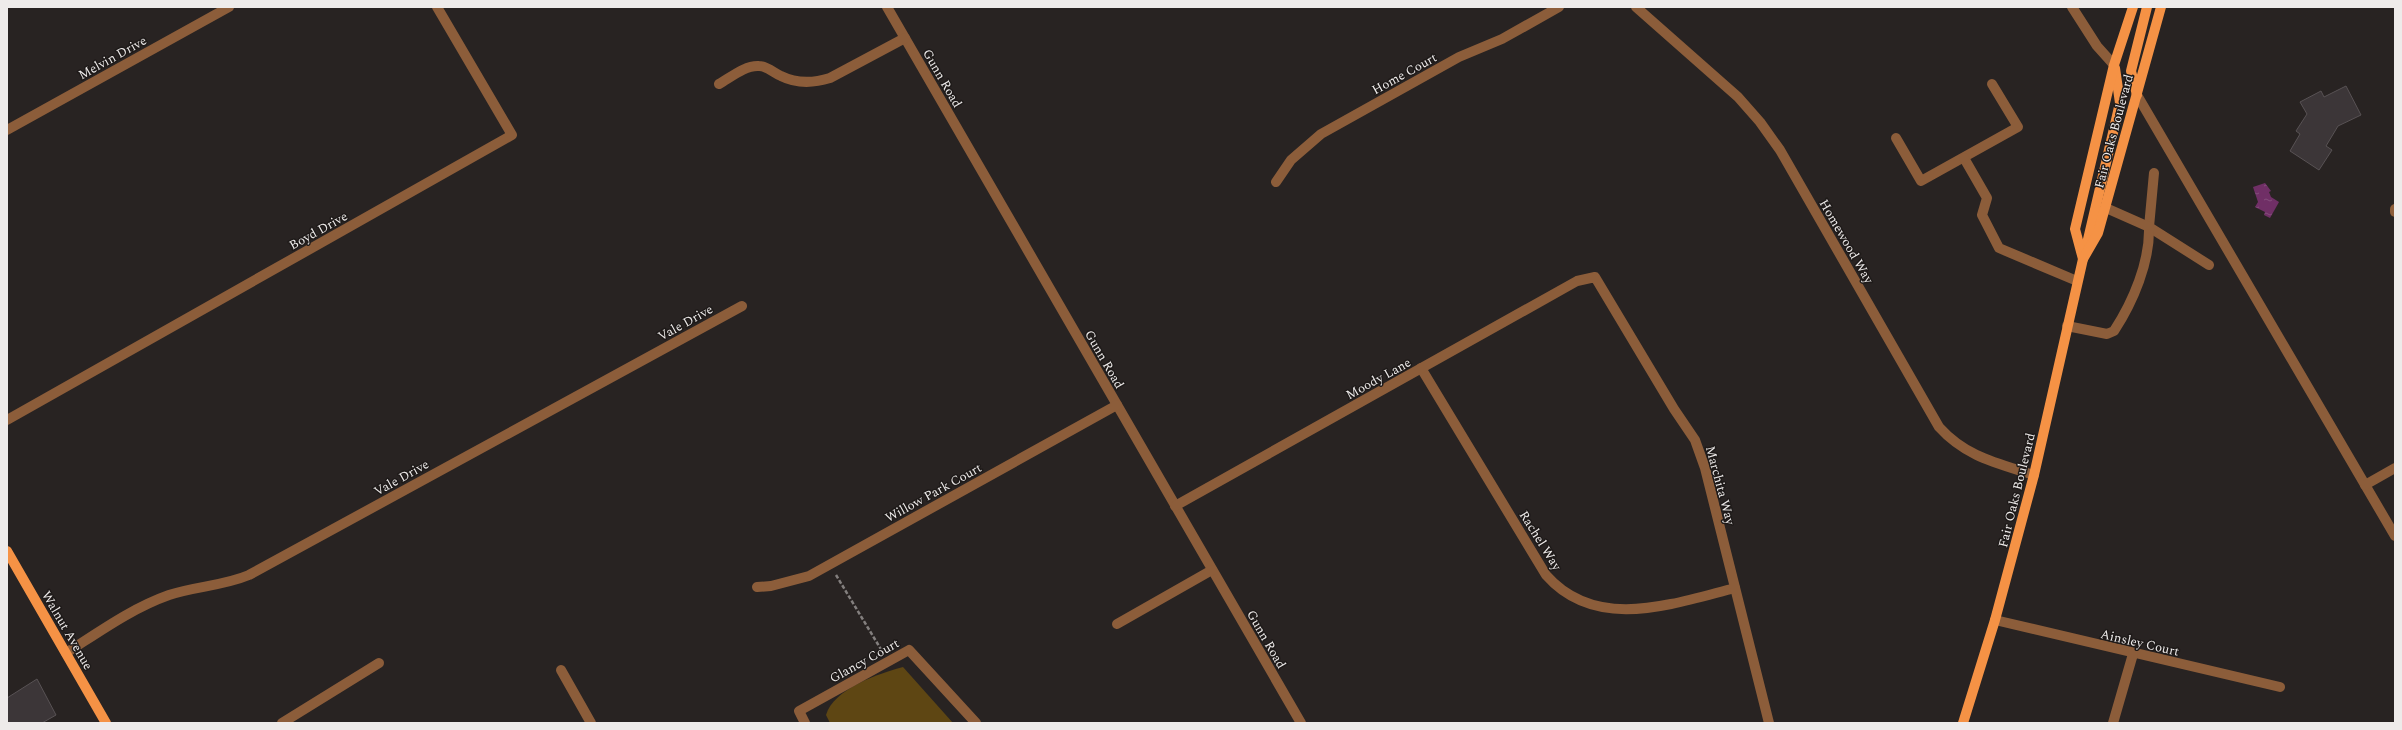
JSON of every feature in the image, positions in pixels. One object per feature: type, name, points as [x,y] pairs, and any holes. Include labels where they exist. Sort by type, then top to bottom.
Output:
[{"type":"main road","name":"Fair Oaks Boulevard","points":[[2083,260],[2075,229],[2114,65],[2132,7]]},
{"type":"main road","points":[[2137,95],[2131,71],[2147,7]]},
{"type":"main road","name":"Fair Oaks Boulevard","points":[[1963,723],[1995,620],[2034,475],[2077,281],[2083,260],[2098,233],[2106,208],[2161,7]]},
{"type":"main road","points":[[2083,260],[2120,103],[2114,65]]},
{"type":"main road","name":"Walnut Avenue","points":[[7,551],[106,723]]},
{"type":"street","name":"Melvin Drive","points":[[7,130],[229,7]]},
{"type":"street","name":"Boyd Drive","points":[[7,420],[512,135],[437,7]]},
{"type":"street","name":"Gunn Road","points":[[887,7],[1300,723]]},
{"type":"street","name":"Home Court","points":[[1276,182],[1291,160],[1321,134],[1459,57],[1502,39],[1559,7]]},
{"type":"street","name":"Homewood Way","points":[[1636,7],[1738,97],[1760,122],[1780,150],[1939,427],[1958,445],[1982,459],[2034,475]]},
{"type":"street","points":[[2072,7],[2097,46],[2114,65]]},
{"type":"street","points":[[719,84],[749,68],[759,66],[783,77],[799,82],[818,82],[830,78],[905,38]]},
{"type":"street","points":[[1896,138],[1921,181],[1964,158],[2018,127],[1992,84]]},
{"type":"street","points":[[2137,95],[2395,536]]},
{"type":"street","points":[[1964,158],[1987,198],[1982,216],[1999,248],[2077,281]]},
{"type":"street","points":[[2067,326],[2107,334],[2114,331],[2142,272],[2150,237],[2149,227],[2154,173]]},
{"type":"street","points":[[2106,208],[2149,227],[2209,265]]},
{"type":"street","name":"Moody Lane","points":[[1175,506],[1577,281],[1595,277]]},
{"type":"street","name":"Marchita Way","points":[[1595,277],[1674,409],[1695,440],[1705,468],[1769,723]]},
{"type":"street","name":"Vale Drive","points":[[66,653],[138,608],[171,595],[222,585],[249,575],[742,306]]},
{"type":"street","name":"Rachel Way","points":[[1422,368],[1546,575],[1563,592],[1589,605],[1618,610],[1684,601],[1735,588]]},
{"type":"street","name":"Willow Park Court","points":[[757,587],[796,581],[1117,405]]},
{"type":"street","points":[[2365,485],[2395,468]]},
{"type":"street","points":[[1117,624],[1212,570]]},
{"type":"street","name":"Ainsley Court","points":[[1995,620],[2133,654],[2280,687]]},
{"type":"street","name":"Glancy Court","points":[[805,723],[799,711],[909,650],[976,723]]},
{"type":"street","points":[[2113,723],[2133,654]]},
{"type":"street","points":[[282,723],[379,663]]},
{"type":"street","points":[[560,670],[590,723]]},
{"type":"path","points":[[829,564],[888,661]]},
{"type":"shaded area","points":[[903,667],[953,723],[830,723],[826,715],[830,706],[847,690],[882,673]]},
{"type":"water","points":[[2265,183],[2271,191],[2269,192],[2271,197],[2279,202],[2270,218],[2264,215],[2265,212],[2255,207],[2258,202],[2253,187]]},
{"type":"building","points":[[2346,86],[2361,115],[2338,126],[2326,146],[2332,150],[2319,170],[2290,151],[2300,134],[2296,131],[2307,114],[2300,102],[2321,91],[2324,97]]},
{"type":"building","points":[[37,679],[56,715],[42,723],[7,723],[7,698]]}]
